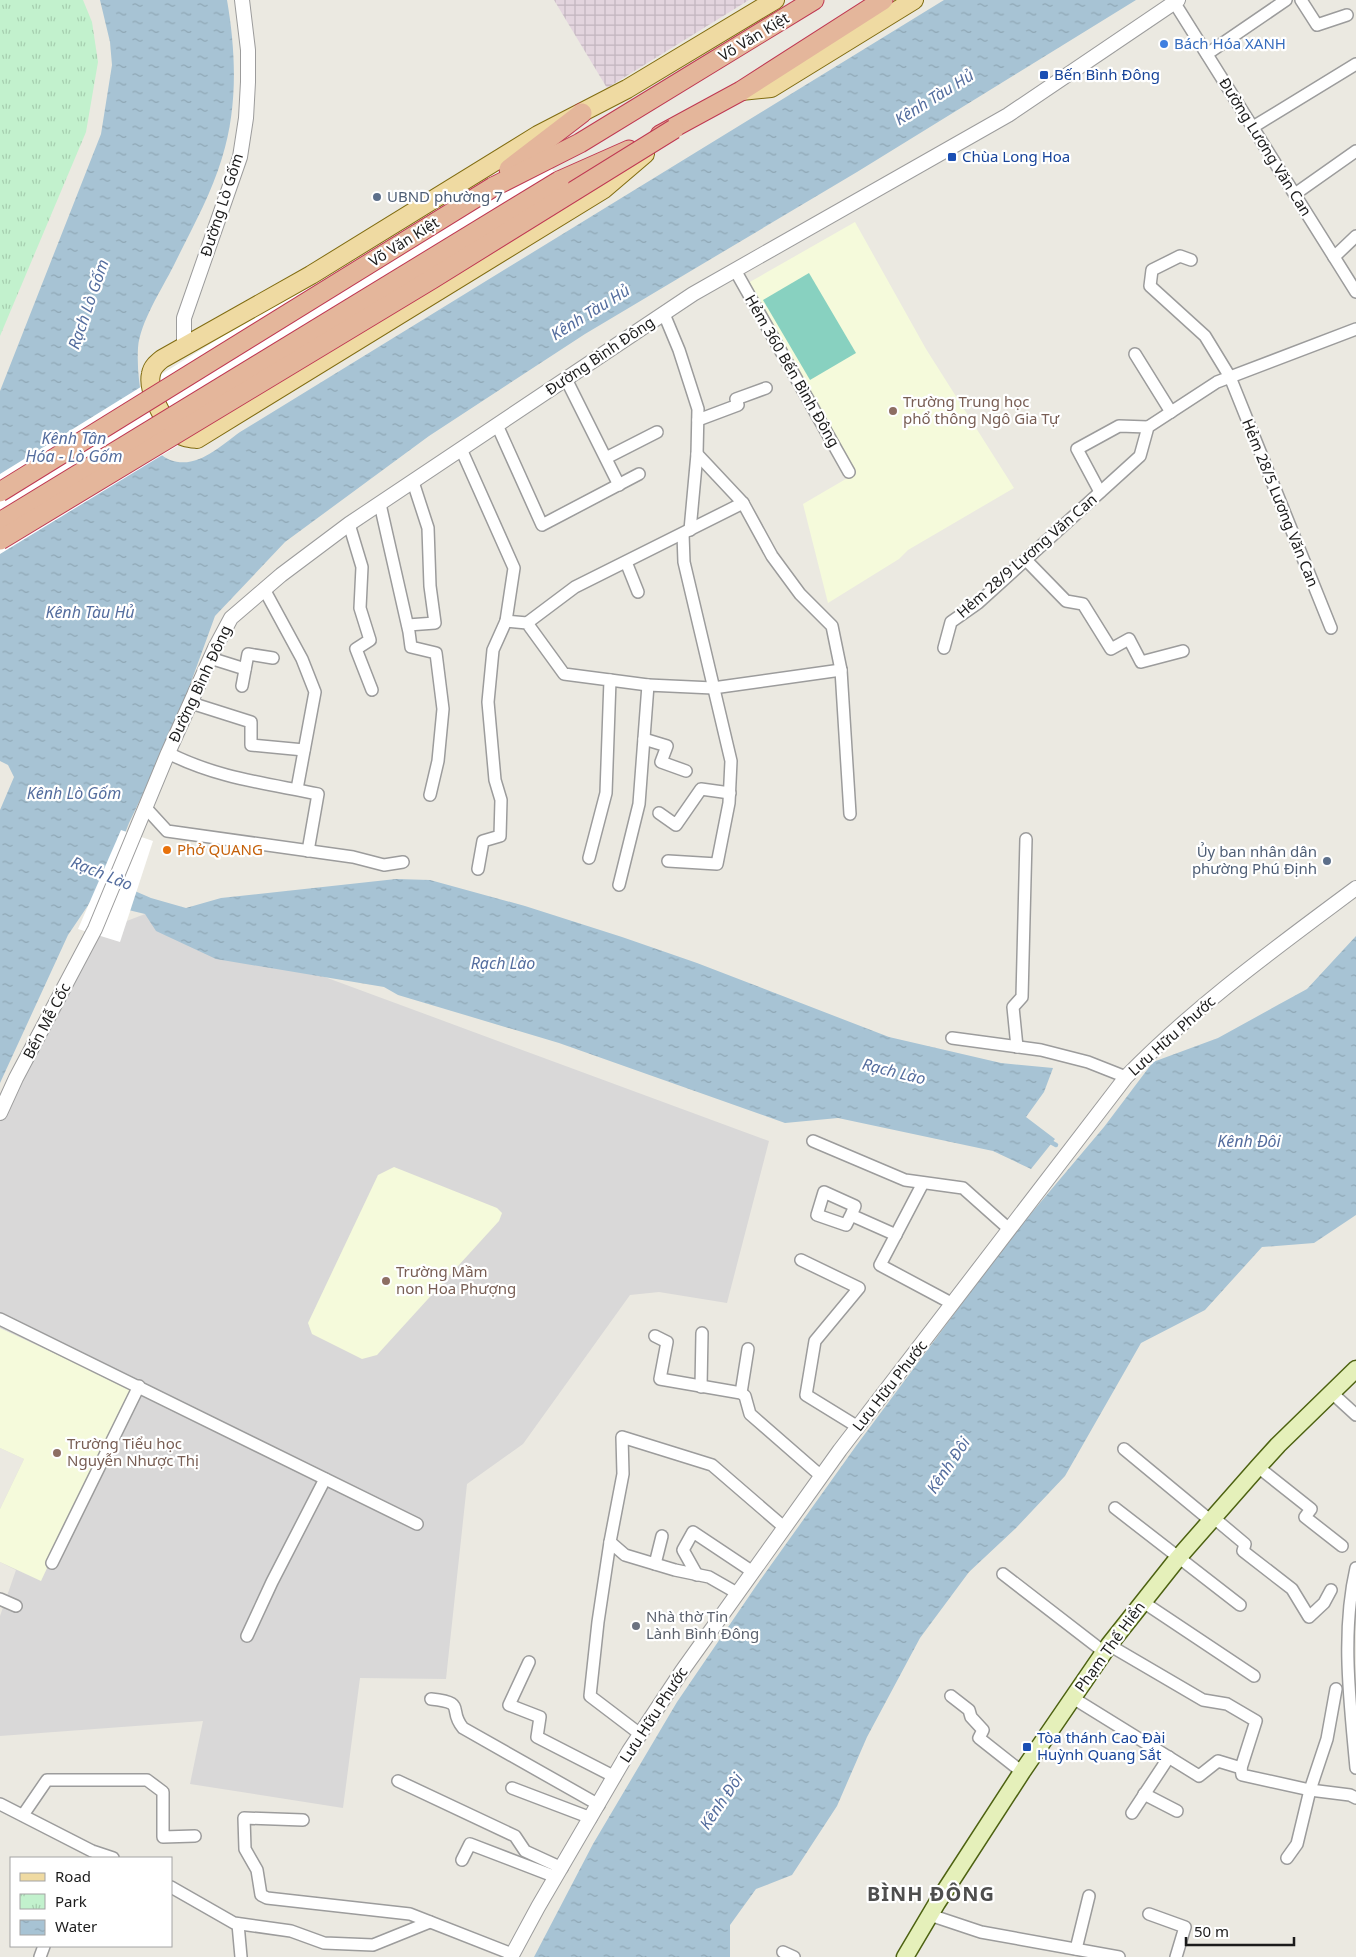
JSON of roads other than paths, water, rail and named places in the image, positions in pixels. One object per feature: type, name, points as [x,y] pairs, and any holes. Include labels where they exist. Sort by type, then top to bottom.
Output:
[{"type":"highway","name":"Võ Văn Kiệt","points":[[0,492],[493,187],[580,143],[814,0]]},
{"type":"highway","name":"Võ Văn Kiệt","points":[[0,522],[559,181],[674,129],[741,91],[883,0]]},
{"type":"highway","points":[[493,187],[510,169],[582,113]]},
{"type":"highway","points":[[0,540],[432,279],[674,129]]},
{"type":"main road","name":"Võ Văn Kiệt","points":[[674,129],[604,189],[197,439],[181,436],[175,432],[156,404],[151,388],[150,375],[162,359],[310,275],[538,135],[635,84],[775,0]]},
{"type":"main road","name":"Võ Văn Kiệt","points":[[801,51],[816,50],[894,0]]},
{"type":"main road","name":"Võ Văn Kiệt","points":[[741,91],[771,88],[914,0]]},
{"type":"main road","name":"Phạm Thế Hiển","points":[[905,1957],[1022,1772],[1107,1648],[1178,1558],[1258,1467],[1356,1369]]},
{"type":"street","name":"Đường Lò Gốm","points":[[184,347],[184,318],[240,158],[245,126],[248,82],[248,50],[242,0]]},
{"type":"street","points":[[1207,54],[1286,0]]},
{"type":"street","points":[[1301,0],[1317,25],[1347,15]]},
{"type":"street","name":"Đường Lương Văn Can","points":[[1176,1],[1207,54],[1354,286]]},
{"type":"street","name":"Đường Bình Đông","points":[[138,825],[190,702],[231,618],[264,589],[349,524],[693,294],[1008,115],[1176,1]]},
{"type":"street","points":[[1253,127],[1356,64]]},
{"type":"street","points":[[1295,194],[1356,151]]},
{"type":"street","points":[[1334,257],[1356,236]]},
{"type":"street","name":"Hẻm 28/5 Lương Văn Can","points":[[1191,260],[1180,256],[1152,270],[1150,286],[1206,336],[1230,377],[1331,628]]},
{"type":"street","name":"Hẻm 360 Bến Bình Đông","points":[[735,270],[849,472]]},
{"type":"street","points":[[664,314],[698,409],[697,454],[684,562],[731,761],[729,803],[718,864],[668,861]]},
{"type":"street","points":[[1148,427],[1217,382],[1356,329]]},
{"type":"street","points":[[1135,354],[1171,412]]},
{"type":"street","points":[[566,379],[619,485]]},
{"type":"street","points":[[698,420],[738,405],[736,399],[766,388]]},
{"type":"street","points":[[497,425],[542,525],[639,474]]},
{"type":"street","name":"Hẻm 28/9 Lương Văn Can","points":[[944,648],[951,622],[978,603],[1140,456],[1148,427],[1119,426],[1077,449],[1100,492]]},
{"type":"street","points":[[606,458],[658,432]]},
{"type":"street","points":[[461,449],[514,568],[506,621],[493,650],[488,702],[494,780],[501,800],[500,836],[483,841],[478,869]]},
{"type":"street","points":[[697,454],[742,503],[772,556],[800,594],[832,626],[841,670],[850,814]]},
{"type":"street","points":[[408,625],[434,622],[430,586],[428,528],[412,482]]},
{"type":"street","points":[[506,621],[527,623],[575,587],[742,503]]},
{"type":"street","points":[[380,504],[408,625],[411,647],[436,653],[443,709],[438,761],[430,795]]},
{"type":"street","points":[[349,524],[362,567],[360,608],[370,640],[356,649],[372,690]]},
{"type":"street","points":[[1026,560],[1066,600],[1083,604],[1110,649],[1129,638],[1141,662],[1183,651]]},
{"type":"street","points":[[626,562],[638,592]]},
{"type":"street","points":[[264,589],[302,659],[316,692],[297,790]]},
{"type":"street","points":[[527,623],[564,674],[648,685],[713,688],[841,670]]},
{"type":"street","points":[[242,686],[248,654],[273,658]]},
{"type":"street","points":[[210,658],[245,669]]},
{"type":"street","points":[[588,858],[606,793],[610,680]]},
{"type":"street","points":[[619,885],[639,804],[648,685]]},
{"type":"street","points":[[190,702],[251,722],[250,745],[304,750]]},
{"type":"street","points":[[644,739],[667,746],[661,762],[686,771]]},
{"type":"street","points":[[168,753],[198,768],[253,782],[318,794],[308,851]]},
{"type":"street","points":[[659,813],[676,825],[701,790],[730,793]]},
{"type":"street","points":[[145,807],[167,830],[353,857],[384,865],[403,862]]},
{"type":"street","name":"Bến Mễ Cốc","points":[[0,1113],[16,1078],[95,930],[138,825]]},
{"type":"street","points":[[1017,1047],[1013,1007],[1022,997],[1026,839]]},
{"type":"street","name":"Lưu Hữu Phước","points":[[511,1955],[640,1734],[737,1594],[821,1476],[1126,1077],[1155,1047],[1356,888]]},
{"type":"street","points":[[952,1038],[1041,1050],[1088,1062],[1126,1077]]},
{"type":"street","points":[[813,1141],[905,1180],[963,1188],[1009,1229]]},
{"type":"street","points":[[924,1183],[880,1265],[954,1304]]},
{"type":"street","points":[[851,1215],[896,1235]]},
{"type":"street","points":[[801,1260],[859,1288],[815,1341],[806,1395],[858,1427]]},
{"type":"street","points":[[0,1319],[417,1524]]},
{"type":"street","points":[[701,1387],[702,1333]]},
{"type":"street","points":[[655,1336],[667,1342],[660,1379],[741,1393],[745,1396],[750,1414],[821,1476]]},
{"type":"street","points":[[741,1393],[748,1349]]},
{"type":"street","points":[[52,1563],[139,1386]]},
{"type":"street","points":[[1332,1393],[1356,1415]]},
{"type":"street","points":[[640,1734],[590,1696],[610,1542],[623,1474],[622,1437],[712,1465],[785,1528]]},
{"type":"street","points":[[1124,1449],[1245,1544],[1243,1551],[1292,1589],[1309,1617],[1324,1603],[1331,1590]]},
{"type":"street","points":[[1258,1467],[1311,1509],[1305,1517],[1342,1546]]},
{"type":"street","points":[[247,1636],[272,1582],[325,1479]]},
{"type":"street","points":[[1114,1508],[1240,1605]]},
{"type":"street","points":[[697,1575],[682,1550],[693,1532],[753,1572]]},
{"type":"street","points":[[655,1564],[662,1536]]},
{"type":"street","points":[[610,1542],[625,1555],[710,1578],[737,1594]]},
{"type":"street","points":[[1356,1568],[1351,1590],[1348,1621],[1351,1708],[1356,1768]]},
{"type":"street","points":[[1003,1574],[1107,1648],[1203,1700],[1227,1704],[1256,1721],[1241,1768],[1242,1774],[1310,1790],[1350,1795],[1356,1798]]},
{"type":"street","points":[[0,1598],[16,1606]]},
{"type":"street","points":[[1143,1602],[1254,1676]]},
{"type":"street","points":[[528,1662],[509,1705],[540,1717],[537,1738],[615,1777]]},
{"type":"street","points":[[1287,1858],[1297,1844],[1310,1790],[1327,1739],[1336,1689]]},
{"type":"street","points":[[951,1696],[969,1710],[971,1717],[984,1730],[978,1738],[1022,1772]]},
{"type":"street","points":[[1073,1698],[1199,1776],[1218,1761],[1241,1768]]},
{"type":"street","points":[[430,1699],[453,1704],[456,1708],[459,1723],[463,1728],[599,1805]]},
{"type":"street","points":[[1132,1813],[1169,1757]]},
{"type":"street","points":[[23,1815],[47,1780],[147,1780],[163,1792],[163,1837],[195,1836]]},
{"type":"street","points":[[398,1781],[515,1836],[525,1851],[559,1872]]},
{"type":"street","points":[[512,1788],[591,1818]]},
{"type":"street","points":[[1144,1794],[1177,1811]]},
{"type":"street","points":[[0,1804],[23,1815],[90,1854],[107,1857]]},
{"type":"street","points":[[303,1820],[244,1818],[245,1848],[257,1870],[261,1895],[267,1898],[410,1914],[511,1955]]},
{"type":"street","points":[[462,1860],[470,1844],[559,1872]]},
{"type":"street","points":[[172,1888],[234,1923],[291,1931],[324,1943],[373,1945],[430,1922]]},
{"type":"street","points":[[1076,1949],[1089,1896]]},
{"type":"street","points":[[1149,1914],[1185,1927],[1176,1957]]},
{"type":"street","points":[[930,1915],[981,1932],[1058,1952],[1076,1949],[1119,1957]]},
{"type":"street","points":[[238,1924],[241,1957]]},
{"type":"water","points":[[100,0],[227,0],[234,59],[234,79],[231,119],[227,139],[212,185],[194,226],[147,317],[138,348],[138,374],[144,412],[154,449],[168,459],[190,462],[208,455],[240,432],[944,0],[1136,0],[857,172],[585,334],[429,436],[285,542],[215,616],[174,729],[129,823],[107,879],[151,898],[186,908],[221,898],[396,879],[430,880],[525,906],[622,937],[697,963],[889,1037],[1001,1063],[1053,1068],[1044,1092],[1026,1117],[1055,1139],[1031,1169],[993,1151],[838,1118],[785,1123],[559,1043],[398,995],[384,987],[216,959],[156,931],[145,914],[91,901],[68,935],[0,1083],[0,810],[14,777],[8,765],[0,761],[0,391],[101,134],[112,65],[110,42]]},
{"type":"water","name":"Kênh Đôi","points":[[1356,936],[1356,1215],[1314,1243],[1262,1247],[1205,1310],[1141,1343],[1065,1476],[1016,1528],[969,1572],[920,1638],[867,1737],[837,1806],[792,1875],[756,1889],[730,1925],[730,1957],[534,1957],[593,1844],[677,1702],[756,1586],[856,1446],[1012,1236],[1104,1127],[1153,1062],[1218,1038],[1307,989]]},
{"type":"waterway","name":"Rạch Lào","points":[[1047,1140],[1056,1145]]},
{"type":"place","name":"Bách Hóa XANH","points":[[1164,44]]},
{"type":"place","name":"Bến Bình Đông","points":[[1044,75]]},
{"type":"place","name":"Chùa Long Hoa","points":[[952,157]]},
{"type":"place","name":"UBND phường 7","points":[[377,197]]},
{"type":"place","name":"Trường Trung học phổ thông Ngô Gia Tự","points":[[893,411]]},
{"type":"place","name":"Phở QUANG","points":[[167,850]]},
{"type":"place","name":"Ủy ban nhân dân phường Phú Định","points":[[1327,861]]},
{"type":"place","name":"Trường Mầm non Hoa Phượng","points":[[386,1281]]},
{"type":"place","name":"Trường Tiểu học Nguyễn Nhược Thị","points":[[57,1453]]},
{"type":"place","name":"Nhà thờ Tin Lành Bình Đông","points":[[636,1626]]},
{"type":"place","name":"Tòa thánh Cao Đài Huỳnh Quang Sắt","points":[[1027,1747]]},
{"type":"district","name":"BÌNH ĐÔNG","points":[[931,1894]]},
{"type":"water label","name":"Kênh Tàu Hủ","points":[[934,97]]},
{"type":"water label","name":"Rạch Lò Gốm","points":[[88,304]]},
{"type":"water label","name":"Kênh Tàu Hủ","points":[[590,312]]},
{"type":"water label","name":"Kênh Tân Hóa - Lò Gốm","points":[[74,447]]},
{"type":"water label","name":"Kênh Tàu Hủ","points":[[90,612]]},
{"type":"water label","name":"Kênh Lò Gốm","points":[[74,793]]}]
